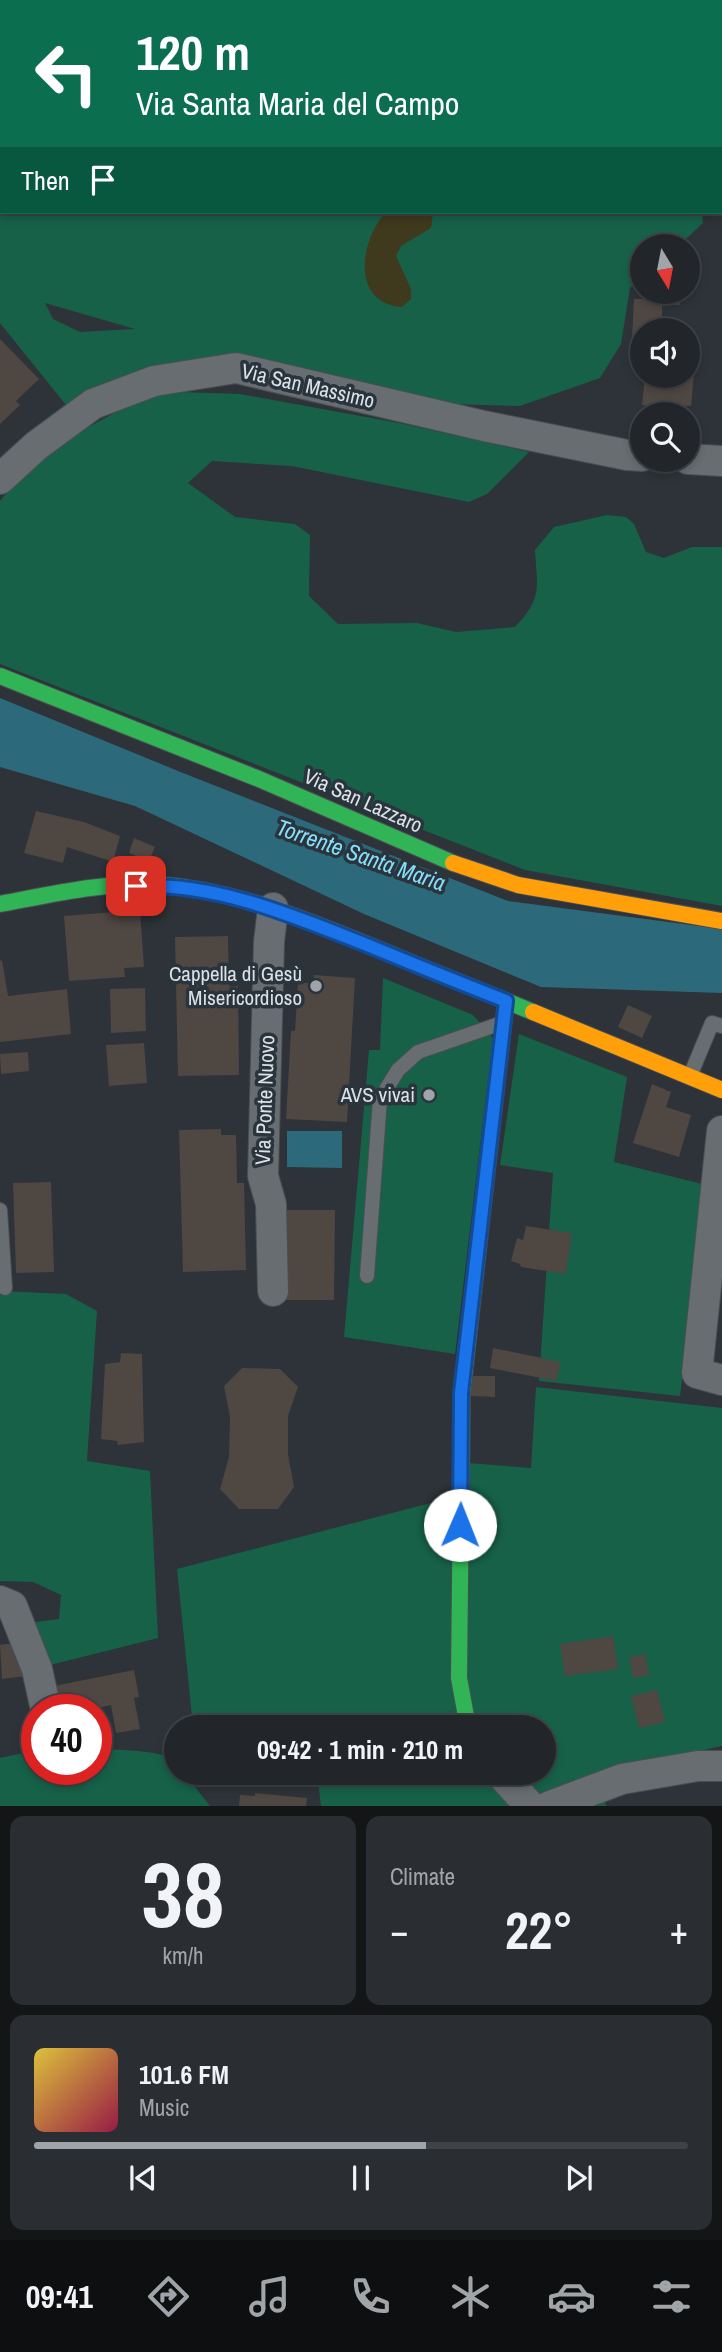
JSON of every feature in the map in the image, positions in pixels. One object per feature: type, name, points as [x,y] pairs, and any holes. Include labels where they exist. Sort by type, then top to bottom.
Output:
[{"type":"street","name":"Via San Massimo","points":[[0,479],[36,446],[93,404],[155,381],[236,368],[484,426],[630,455]]},
{"type":"street","points":[[700,459],[722,461]]},
{"type":"street","name":"Via San Lazzaro","points":[[0,677],[259,779],[458,865],[518,885],[722,921]]},
{"type":"street","points":[[0,904],[88,888],[161,885],[214,893],[273,908],[722,1090]]},
{"type":"street","name":"Via Ponte Nuovo","points":[[273,908],[269,942],[263,1176],[271,1204],[273,1291]]},
{"type":"street","points":[[466,1715],[459,1678],[461,1393],[506,1001]]},
{"type":"street","points":[[722,1131],[696,1373],[722,1380]]},
{"type":"street","points":[[0,1601],[12,1606],[37,1669],[42,1694]]},
{"type":"street","points":[[550,1806],[622,1779],[698,1766],[722,1766]]},
{"type":"street","points":[[511,1785],[530,1806]]},
{"type":"lane","points":[[367,1276],[380,1098],[398,1070],[418,1052],[504,1023]]},
{"type":"lane","points":[[690,1077],[712,1023],[722,1027]]},
{"type":"lane","points":[[0,1210],[5,1288]]},
{"type":"green space","points":[[0,214],[702,214],[703,223],[691,234],[630,234],[630,288],[621,344],[600,378],[520,406],[447,404],[335,388],[195,359],[108,381],[70,410],[0,323]],"holes":[[[45,303],[135,329],[80,332],[53,319]]]},
{"type":"green space","points":[[180,392],[240,394],[399,423],[529,452],[487,494],[469,502],[292,466],[212,461],[188,483],[235,517],[295,524],[310,535],[309,596],[338,624],[417,623],[456,632],[515,627],[534,600],[537,583],[535,550],[554,527],[607,515],[626,517],[634,524],[646,552],[664,558],[692,547],[722,547],[722,906],[525,870],[0,664],[0,501],[20,477],[74,435],[142,398]]},
{"type":"green space","points":[[383,978],[473,1015],[493,1038],[455,1354],[344,1337],[369,1050],[380,1050]]},
{"type":"green space","points":[[519,1034],[627,1077],[614,1162],[706,1185],[680,1396],[539,1381],[553,1173],[500,1165]]},
{"type":"green space","points":[[0,1291],[66,1294],[97,1311],[87,1461],[150,1471],[158,1638],[46,1666],[28,1623],[59,1619],[61,1595],[33,1582],[0,1581]]},
{"type":"green space","points":[[536,1387],[722,1408],[722,1746],[623,1768],[605,1799],[606,1806],[321,1806],[318,1785],[556,1785],[556,1715],[192,1715],[177,1569],[446,1499],[468,1463],[531,1468]]},
{"type":"green space","points":[[112,1750],[150,1752],[164,1756],[164,1785],[193,1785],[210,1806],[0,1806],[0,1758],[21,1753],[21,1785],[112,1785]]},
{"type":"sand","points":[[384,214],[433,214],[431,228],[401,246],[396,256],[411,289],[411,299],[402,307],[385,303],[374,294],[367,283],[366,253],[377,224]]},
{"type":"water","name":"Torrente Santa Maria","points":[[0,698],[508,901],[722,929],[722,993],[541,987],[364,914],[135,806],[0,767]]},
{"type":"water","points":[[287,1131],[342,1131],[342,1168],[287,1167]]},
{"type":"building","points":[[634,304],[662,304],[662,318],[633,318]]},
{"type":"building","points":[[0,339],[39,379],[16,401],[20,405],[0,424]]},
{"type":"building","points":[[644,388],[693,388],[691,402],[642,402]]},
{"type":"building","points":[[36,811],[84,822],[120,836],[113,862],[67,847],[63,863],[24,853]]},
{"type":"building","points":[[134,838],[155,847],[149,861],[129,853]]},
{"type":"building","points":[[140,910],[144,967],[124,968],[125,977],[69,981],[64,916]]},
{"type":"building","points":[[228,936],[229,986],[238,986],[239,1075],[178,1076],[175,937]]},
{"type":"building","points":[[2,960],[8,996],[67,989],[71,1034],[0,1042]]},
{"type":"building","points":[[314,975],[355,978],[347,1122],[286,1119],[291,1031],[295,1031],[298,983],[313,983]]},
{"type":"building","points":[[145,988],[146,1031],[111,1033],[110,989]]},
{"type":"building","points":[[628,1005],[652,1016],[642,1038],[618,1027]]},
{"type":"building","points":[[144,1043],[147,1083],[109,1086],[106,1045]]},
{"type":"building","points":[[28,1052],[29,1071],[1,1074],[0,1054]]},
{"type":"building","points":[[652,1084],[671,1092],[666,1107],[691,1115],[679,1157],[633,1143]]},
{"type":"building","points":[[221,1129],[221,1135],[236,1135],[237,1183],[244,1183],[246,1270],[183,1272],[179,1130]]},
{"type":"building","points":[[51,1182],[54,1272],[16,1273],[13,1183]]},
{"type":"building","points":[[284,1210],[335,1210],[334,1300],[283,1300]]},
{"type":"building","points":[[526,1226],[572,1233],[566,1274],[521,1267],[511,1261],[517,1238],[523,1240]]},
{"type":"building","points":[[493,1348],[561,1362],[556,1381],[490,1368]]},
{"type":"building","points":[[121,1353],[142,1354],[144,1442],[118,1445],[117,1441],[101,1439],[105,1364],[120,1362]]},
{"type":"building","points":[[242,1368],[280,1369],[298,1387],[288,1416],[288,1454],[294,1487],[278,1509],[239,1509],[220,1489],[229,1457],[230,1417],[224,1386]]},
{"type":"building","points":[[471,1376],[495,1376],[495,1397],[471,1396]]},
{"type":"building","points":[[613,1636],[618,1669],[565,1676],[560,1644]]},
{"type":"building","points":[[21,1642],[26,1676],[2,1679],[0,1645]]},
{"type":"building","points":[[645,1654],[649,1675],[633,1678],[629,1657]]},
{"type":"building","points":[[134,1670],[139,1697],[134,1698],[140,1729],[116,1733],[112,1694],[56,1694],[54,1686]]},
{"type":"building","points":[[657,1690],[665,1722],[639,1728],[631,1696]]},
{"type":"building","points":[[255,1793],[307,1798],[306,1806],[239,1806],[240,1795],[255,1796]]},
{"type":"traffic: fast","points":[[0,676],[259,779],[453,863]]},
{"type":"traffic: fast","points":[[0,904],[81,889],[122,885],[191,888],[274,909],[533,1012]]},
{"type":"traffic: fast","points":[[466,1715],[459,1678],[462,1393],[506,1001]]},
{"type":"traffic: slow","points":[[453,863],[518,885],[722,921]]},
{"type":"traffic: slow","points":[[533,1012],[722,1090]]},
{"type":"place","name":"Cappella di Gesù Misericordioso","points":[[316,986]]},
{"type":"place","name":"AVS vivai","points":[[429,1095]]},
{"type":"route","points":[[136,886],[161,885],[214,893],[273,908],[506,1001],[461,1393],[460,1525]]}]
